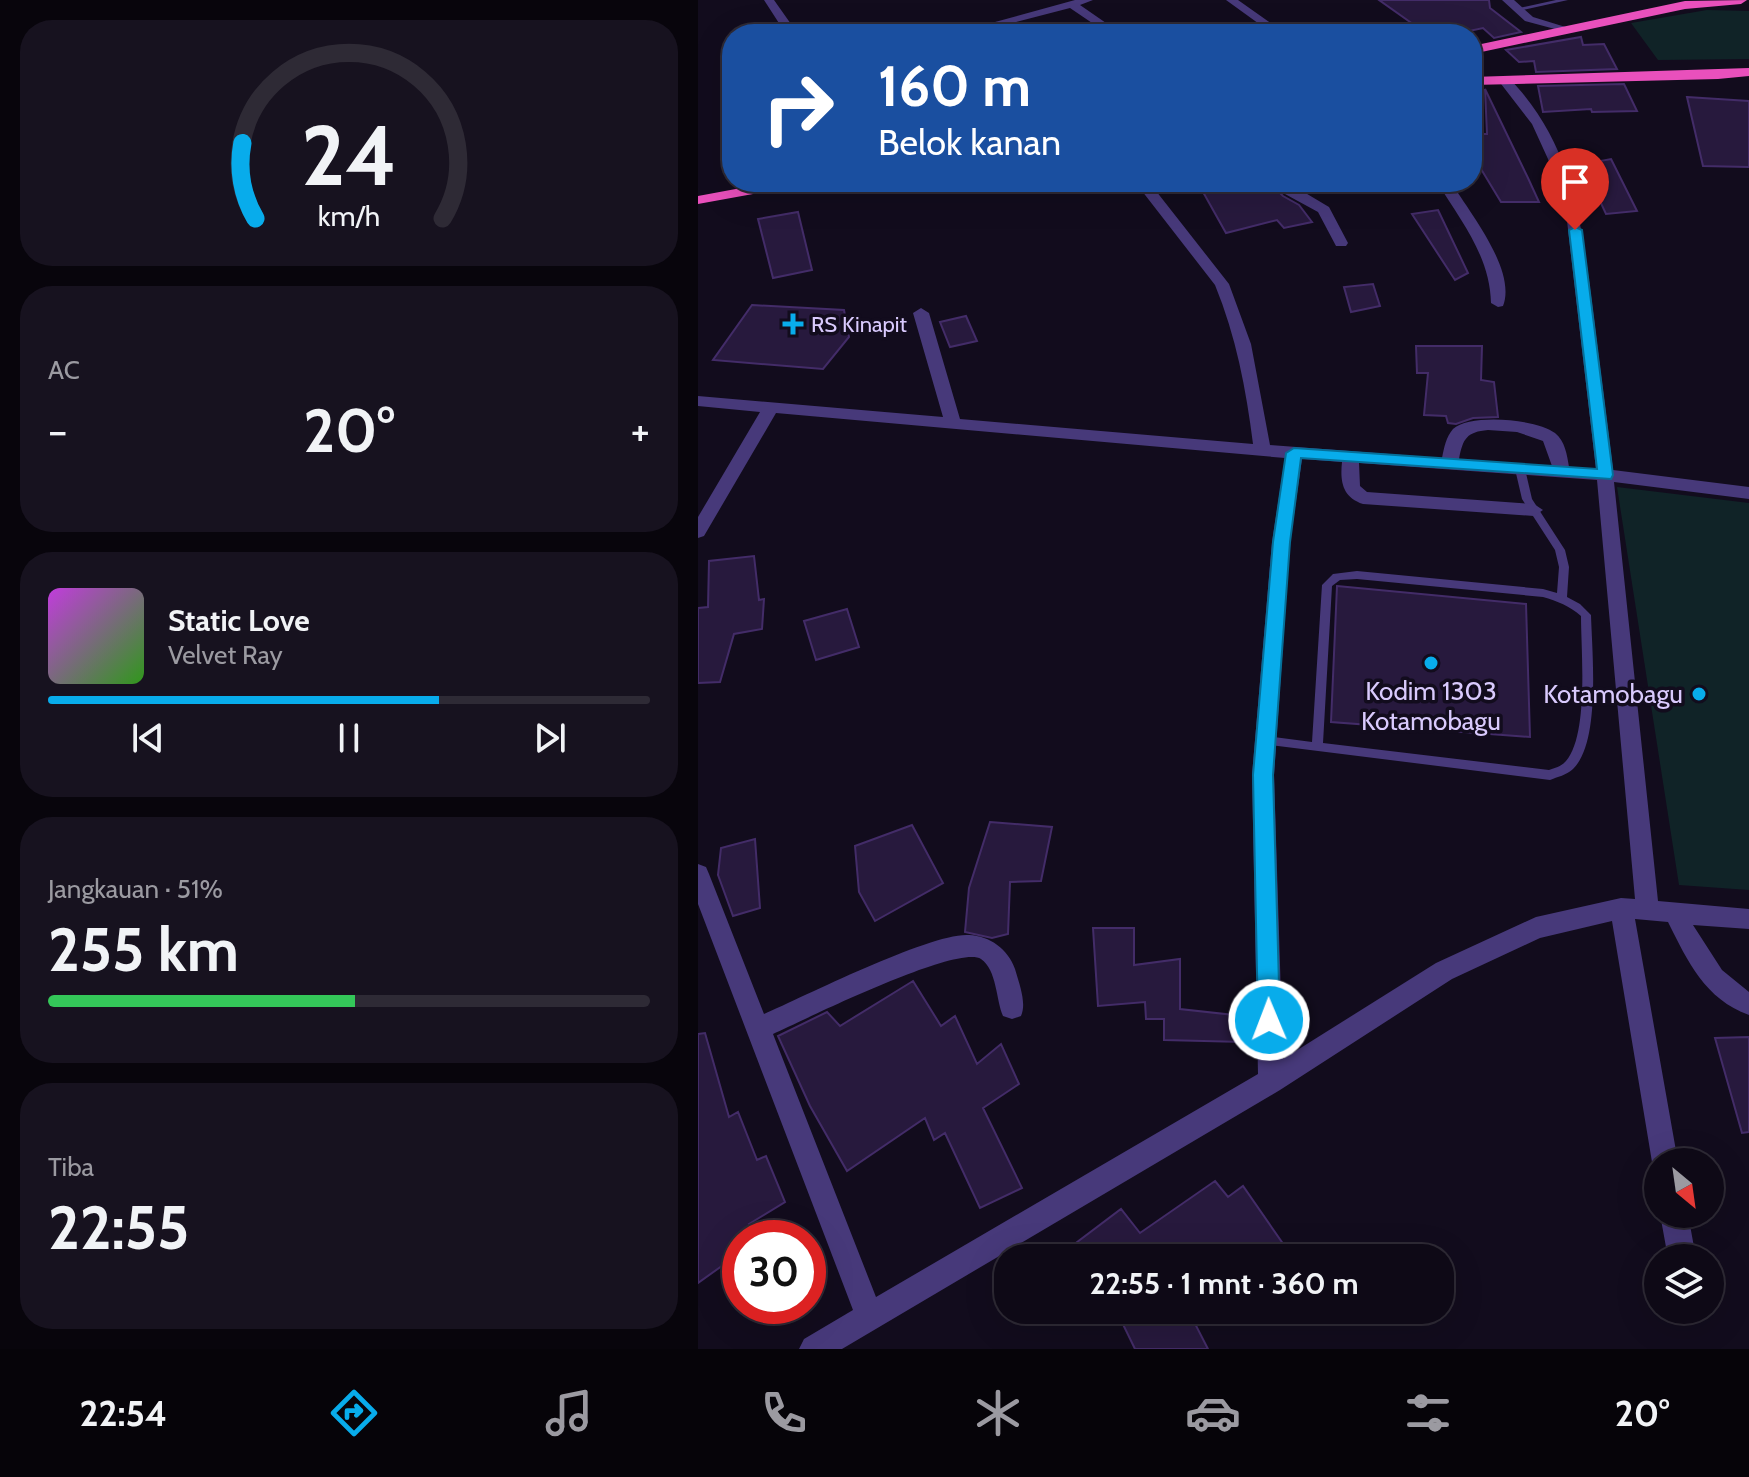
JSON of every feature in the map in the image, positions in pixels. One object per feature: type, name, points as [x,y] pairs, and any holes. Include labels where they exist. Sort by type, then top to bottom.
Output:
[{"type":"highway","points":[[1482,48],[1681,2],[1741,0]]},
{"type":"highway","points":[[1482,81],[1749,72]]},
{"type":"highway","points":[[698,200],[741,192]]},
{"type":"street","points":[[769,0],[785,24]]},
{"type":"street","points":[[1025,0],[1040,10]]},
{"type":"street","points":[[992,24],[1088,0]]},
{"type":"street","points":[[1231,0],[1266,24]]},
{"type":"street","points":[[1507,0],[1529,19],[1566,29]]},
{"type":"street","points":[[1071,4],[1101,24]]},
{"type":"street","points":[[1529,19],[1531,36]]},
{"type":"street","points":[[1504,80],[1521,96],[1533,114],[1564,182],[1573,212],[1605,475],[1634,908],[1663,1148]]},
{"type":"street","points":[[1150,192],[1222,284],[1231,303],[1241,335],[1262,449]]},
{"type":"street","points":[[1292,192],[1324,210],[1341,243]]},
{"type":"street","points":[[1451,192],[1476,231],[1495,272],[1498,303]]},
{"type":"street","points":[[921,313],[952,421]]},
{"type":"street","points":[[698,401],[1294,453],[1605,475],[1749,493]]},
{"type":"street","points":[[698,532],[771,407]]},
{"type":"street","points":[[1449,464],[1457,435],[1462,430],[1477,425],[1514,427],[1538,431],[1550,437],[1555,443],[1562,472]]},
{"type":"street","points":[[1271,1081],[1263,775],[1281,542],[1294,453]]},
{"type":"street","points":[[1351,457],[1349,485],[1353,493],[1363,498],[1534,510]]},
{"type":"street","points":[[698,874],[870,1317]]},
{"type":"street","points":[[814,1349],[1271,1081],[1444,971],[1536,928],[1634,908],[1749,919]]},
{"type":"street","points":[[1675,912],[1694,950],[1720,986],[1739,1001],[1749,1004]]},
{"type":"street","points":[[757,1029],[921,957],[967,945],[988,950],[1002,967],[1012,1008]]},
{"type":"lane","points":[[1518,9],[1565,0]]},
{"type":"lane","points":[[1520,469],[1527,499],[1560,550],[1564,567],[1562,598]]},
{"type":"lane","points":[[1266,741],[1550,775],[1570,765],[1579,749],[1587,700],[1586,615],[1578,606],[1562,598],[1527,592],[1357,575],[1337,577],[1327,585],[1317,747]]},
{"type":"green space","points":[[1707,10],[1749,11],[1749,59],[1658,60],[1631,23]]},
{"type":"green space","name":"Kotamobagu","points":[[1617,487],[1749,503],[1749,890],[1679,885]]},
{"type":"building","points":[[1379,0],[1489,0],[1490,8],[1521,32],[1494,38],[1482,28],[1482,24],[1413,24]]},
{"type":"building","points":[[1581,37],[1583,45],[1604,44],[1617,69],[1536,72],[1534,61],[1519,62],[1506,50]]},
{"type":"building","points":[[1624,84],[1637,111],[1592,112],[1591,109],[1543,112],[1538,86]]},
{"type":"building","points":[[1485,89],[1539,202],[1501,202],[1482,171],[1482,134],[1487,134]]},
{"type":"building","points":[[1687,97],[1749,101],[1749,167],[1703,166]]},
{"type":"building","points":[[1611,159],[1637,211],[1606,214],[1600,201],[1578,202],[1567,167]]},
{"type":"building","points":[[1203,192],[1279,192],[1299,205],[1312,222],[1284,228],[1277,220],[1226,233]]},
{"type":"building","points":[[1438,210],[1468,273],[1455,280],[1412,214]]},
{"type":"building","points":[[798,212],[812,270],[773,278],[758,219]]},
{"type":"building","points":[[1373,284],[1380,306],[1351,312],[1344,287]]},
{"type":"building","name":"RS Kinapit","points":[[752,305],[844,310],[849,337],[823,369],[713,360]]},
{"type":"building","points":[[966,316],[977,341],[950,347],[940,322]]},
{"type":"building","points":[[1416,346],[1482,346],[1481,380],[1494,382],[1498,417],[1473,418],[1456,424],[1448,423],[1446,416],[1424,415],[1428,373],[1417,373]]},
{"type":"building","points":[[754,556],[759,600],[764,599],[762,629],[734,634],[720,682],[698,683],[698,608],[708,607],[709,561]]},
{"type":"building","name":"Kodim 1303 Kotamobagu","points":[[1337,586],[1526,604],[1530,737],[1331,722]]},
{"type":"building","points":[[847,609],[859,647],[816,660],[804,621]]},
{"type":"building","points":[[990,822],[1052,827],[1041,881],[1010,882],[1008,934],[992,938],[965,932],[969,888]]},
{"type":"building","points":[[912,825],[943,883],[875,921],[859,892],[855,846]]},
{"type":"building","points":[[755,839],[760,908],[733,916],[718,875],[721,848]]},
{"type":"building","points":[[1093,928],[1134,928],[1134,965],[1180,959],[1180,1009],[1243,1016],[1243,1042],[1164,1040],[1164,1019],[1146,1019],[1145,1002],[1098,1006]]},
{"type":"building","points":[[913,981],[941,1026],[955,1016],[977,1064],[1001,1044],[1019,1084],[983,1108],[1022,1188],[980,1208],[945,1133],[934,1140],[925,1118],[847,1171],[810,1106],[778,1036],[827,1012],[840,1026]]},
{"type":"building","points":[[705,1033],[729,1117],[738,1112],[757,1160],[766,1156],[785,1202],[756,1220],[722,1220],[722,1266],[698,1283],[698,1034]]},
{"type":"building","points":[[1749,1037],[1749,1132],[1742,1133],[1715,1038]]},
{"type":"building","points":[[1215,1181],[1228,1197],[1243,1186],[1283,1244],[1075,1244],[1121,1209],[1140,1233]]},
{"type":"building","points":[[1123,1324],[1195,1324],[1208,1349],[1135,1349]]},
{"type":"place","name":"RS Kinapit","points":[[793,324]]},
{"type":"place","name":"Kodim 1303 Kotamobagu","points":[[1431,663]]},
{"type":"place","name":"Kotamobagu","points":[[1699,694]]},
{"type":"route","points":[[1269,1020],[1263,775],[1281,542],[1294,453],[1605,475],[1575,230]]}]
